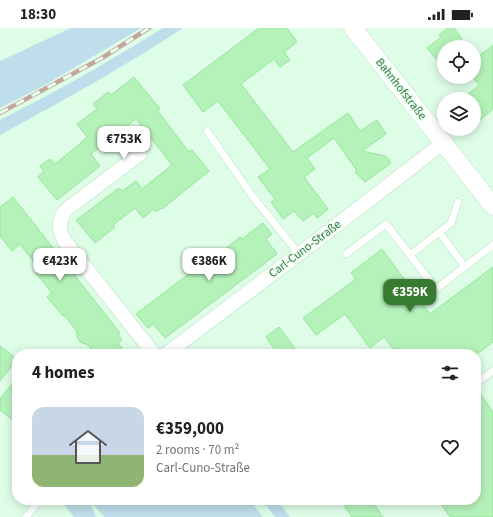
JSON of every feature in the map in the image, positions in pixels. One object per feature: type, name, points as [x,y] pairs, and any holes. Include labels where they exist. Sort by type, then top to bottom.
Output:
[{"type":"street","name":"Bahnhofstraße","points":[[353,28],[493,206]]},
{"type":"street","name":"Carl-Cuno-Straße","points":[[173,349],[443,143]]},
{"type":"street","points":[[140,154],[67,209],[61,216],[59,225],[61,235],[64,240],[150,349]]},
{"type":"lane","points":[[207,131],[256,201],[298,254]]},
{"type":"lane","points":[[410,255],[451,223],[458,202]]},
{"type":"lane","points":[[346,254],[386,224],[436,289],[493,245]]},
{"type":"lane","points":[[439,232],[464,267]]},
{"type":"lane","points":[[481,379],[493,370]]},
{"type":"lane","points":[[26,517],[36,505]]},
{"type":"shaded area","points":[[71,28],[141,28],[45,85],[0,108],[0,61]]},
{"type":"shaded area","points":[[163,28],[183,28],[116,70],[0,135],[0,120],[83,76]]},
{"type":"shaded area","points":[[65,505],[91,505],[96,517],[74,517]]},
{"type":"shaded area","points":[[94,505],[253,505],[263,517],[104,517]]},
{"type":"shaded area","points":[[266,505],[281,505],[290,517],[275,517]]},
{"type":"building","points":[[259,28],[287,28],[297,42],[284,52],[290,60],[280,67],[274,59],[241,84],[293,152],[348,113],[360,131],[377,120],[386,134],[362,151],[386,156],[391,163],[365,182],[355,172],[357,171],[334,138],[307,158],[315,169],[304,177],[328,209],[317,218],[314,213],[303,221],[294,211],[283,219],[271,202],[275,199],[258,177],[270,169],[218,101],[203,112],[183,85]]},
{"type":"building","points":[[448,28],[454,28],[462,40],[437,40],[441,37],[439,35]]},
{"type":"building","points":[[437,40],[437,60],[427,48]]},
{"type":"building","points":[[493,45],[493,109],[481,119],[481,92],[470,92],[479,85],[478,84],[481,84],[481,54]]},
{"type":"building","points":[[134,77],[160,109],[157,110],[189,152],[192,150],[209,171],[162,209],[161,208],[156,212],[154,209],[143,218],[135,208],[113,225],[115,227],[95,243],[76,220],[119,188],[122,191],[136,181],[142,189],[172,165],[136,119],[91,154],[100,166],[57,200],[38,177],[44,171],[40,166],[50,159],[55,164],[81,143],[87,137],[77,124],[97,109],[93,104],[108,92],[111,95]]},
{"type":"building","points":[[13,197],[120,333],[118,334],[122,340],[118,343],[122,349],[91,349],[88,345],[80,342],[76,330],[47,297],[52,293],[36,273],[40,270],[20,244],[12,251],[0,236],[0,207]]},
{"type":"building","points":[[263,223],[272,234],[266,239],[277,254],[165,338],[153,324],[148,328],[136,314],[223,248],[224,250],[240,237],[242,239]]},
{"type":"building","points":[[382,249],[430,314],[493,267],[493,342],[481,351],[481,349],[393,349],[384,337],[370,348],[345,314],[316,335],[303,318],[356,279],[351,273]]},
{"type":"building","points":[[279,327],[295,349],[274,349],[266,337]]},
{"type":"building","points":[[0,346],[12,355],[12,365],[0,381]]},
{"type":"building","points":[[12,384],[12,419],[0,410],[0,399]]},
{"type":"building","points":[[481,395],[493,412],[493,517],[450,517],[442,505],[481,505]]},
{"type":"building","points":[[344,505],[375,505],[383,517],[352,517]]},
{"type":"railway","points":[[0,113],[102,58],[149,28]]}]
